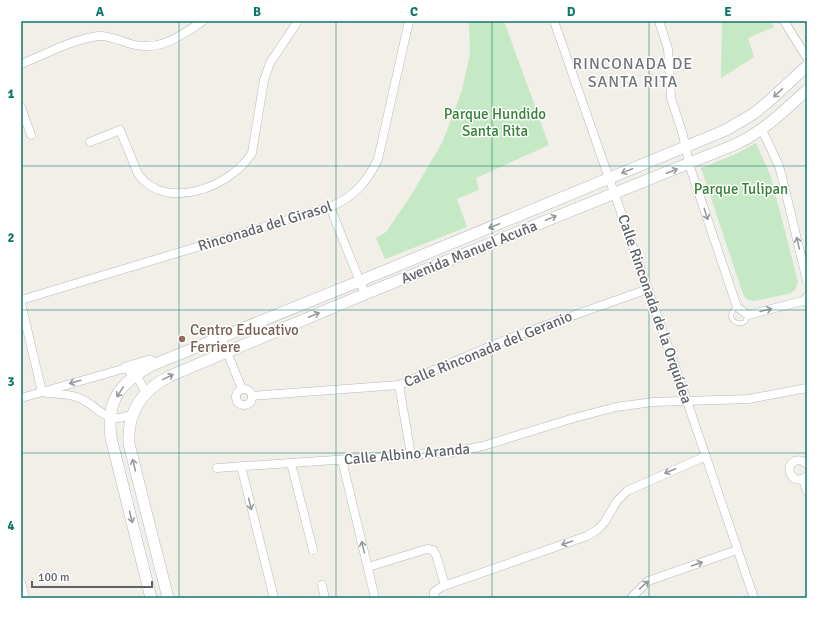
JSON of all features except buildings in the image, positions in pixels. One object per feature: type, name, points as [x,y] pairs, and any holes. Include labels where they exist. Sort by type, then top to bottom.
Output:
[{"type":"street","points":[[21,64],[61,46],[99,36],[107,36],[135,45],[149,47],[162,44],[178,37],[203,21]]},
{"type":"street","points":[[90,142],[120,130],[138,174],[154,188],[166,192],[177,194],[210,186],[225,179],[248,160],[252,152],[264,80],[270,63],[298,21]]},
{"type":"street","name":"Rinconada del Girasol","points":[[42,392],[21,302],[330,207],[341,202],[362,186],[378,159],[409,21]]},
{"type":"street","name":"Calle Rinconada de la Orquídea","points":[[554,21],[687,401],[754,598]]},
{"type":"street","points":[[658,21],[668,49],[671,98],[689,164],[737,307],[748,315],[806,301]]},
{"type":"street","points":[[784,21],[807,58]]},
{"type":"street","name":"Avenida Manuel Acuña","points":[[110,417],[118,394],[131,371],[150,366],[360,281],[726,130],[753,114],[807,66]]},
{"type":"street","name":"Avenida Manuel Acuña","points":[[168,598],[129,444],[128,430],[139,401],[158,382],[365,294],[741,142],[762,130],[807,90]]},
{"type":"street","points":[[21,107],[31,135]]},
{"type":"street","points":[[762,130],[779,166],[807,281]]},
{"type":"street","points":[[330,207],[365,294]]},
{"type":"street","name":"Calle Rinconada del Geranio","points":[[252,396],[399,385],[510,338],[648,289]]},
{"type":"street","points":[[221,337],[242,389]]},
{"type":"street","points":[[21,398],[131,371],[139,380],[146,393]]},
{"type":"street","points":[[399,385],[411,455]]},
{"type":"street","name":"Calle Albino Aranda","points":[[217,468],[453,452],[483,446],[574,418],[616,407],[653,402],[749,399],[807,388]]},
{"type":"street","points":[[242,389],[248,390],[252,396],[252,400],[246,405],[238,403],[236,399],[236,395],[242,389]]},
{"type":"street","points":[[42,392],[66,394],[78,397],[110,417],[124,418],[133,414]]},
{"type":"street","points":[[110,417],[111,438],[151,598]]},
{"type":"street","points":[[434,595],[436,589],[445,585],[587,536],[601,526],[617,501],[627,491],[706,456]]},
{"type":"street","points":[[342,460],[375,598]]},
{"type":"street","points":[[807,464],[798,460],[793,462],[789,471],[791,475],[798,480],[805,478],[807,491]]},
{"type":"street","points":[[291,463],[313,550]]},
{"type":"street","points":[[241,466],[274,598]]},
{"type":"street","points":[[368,567],[427,549],[433,550],[436,555],[445,585]]},
{"type":"street","points":[[631,598],[648,581],[737,550]]},
{"type":"street","points":[[21,582],[25,598]]},
{"type":"street","points":[[322,585],[325,598]]},
{"type":"lane","points":[[737,307],[733,309],[731,313],[732,319],[735,322],[739,324],[745,322],[748,315]]},
{"type":"green space","name":"Parque Hundido Santa Rita","points":[[469,21],[504,21],[549,145],[476,178],[479,190],[457,199],[467,227],[385,259],[376,238],[386,232],[412,194],[443,141],[462,90],[470,54]]},
{"type":"green space","points":[[720,21],[770,21],[774,27],[748,38],[754,57],[721,78],[722,24]]},
{"type":"green space","name":"Parque Tulipan","points":[[756,143],[771,177],[798,282],[795,290],[791,293],[751,301],[743,294],[701,168],[736,154]]},
{"type":"place","name":"Centro Educativo Ferriere","points":[[182,339]]},
{"type":"district","name":"RINCONADA DE SANTA RITA","points":[[633,72]]}]
